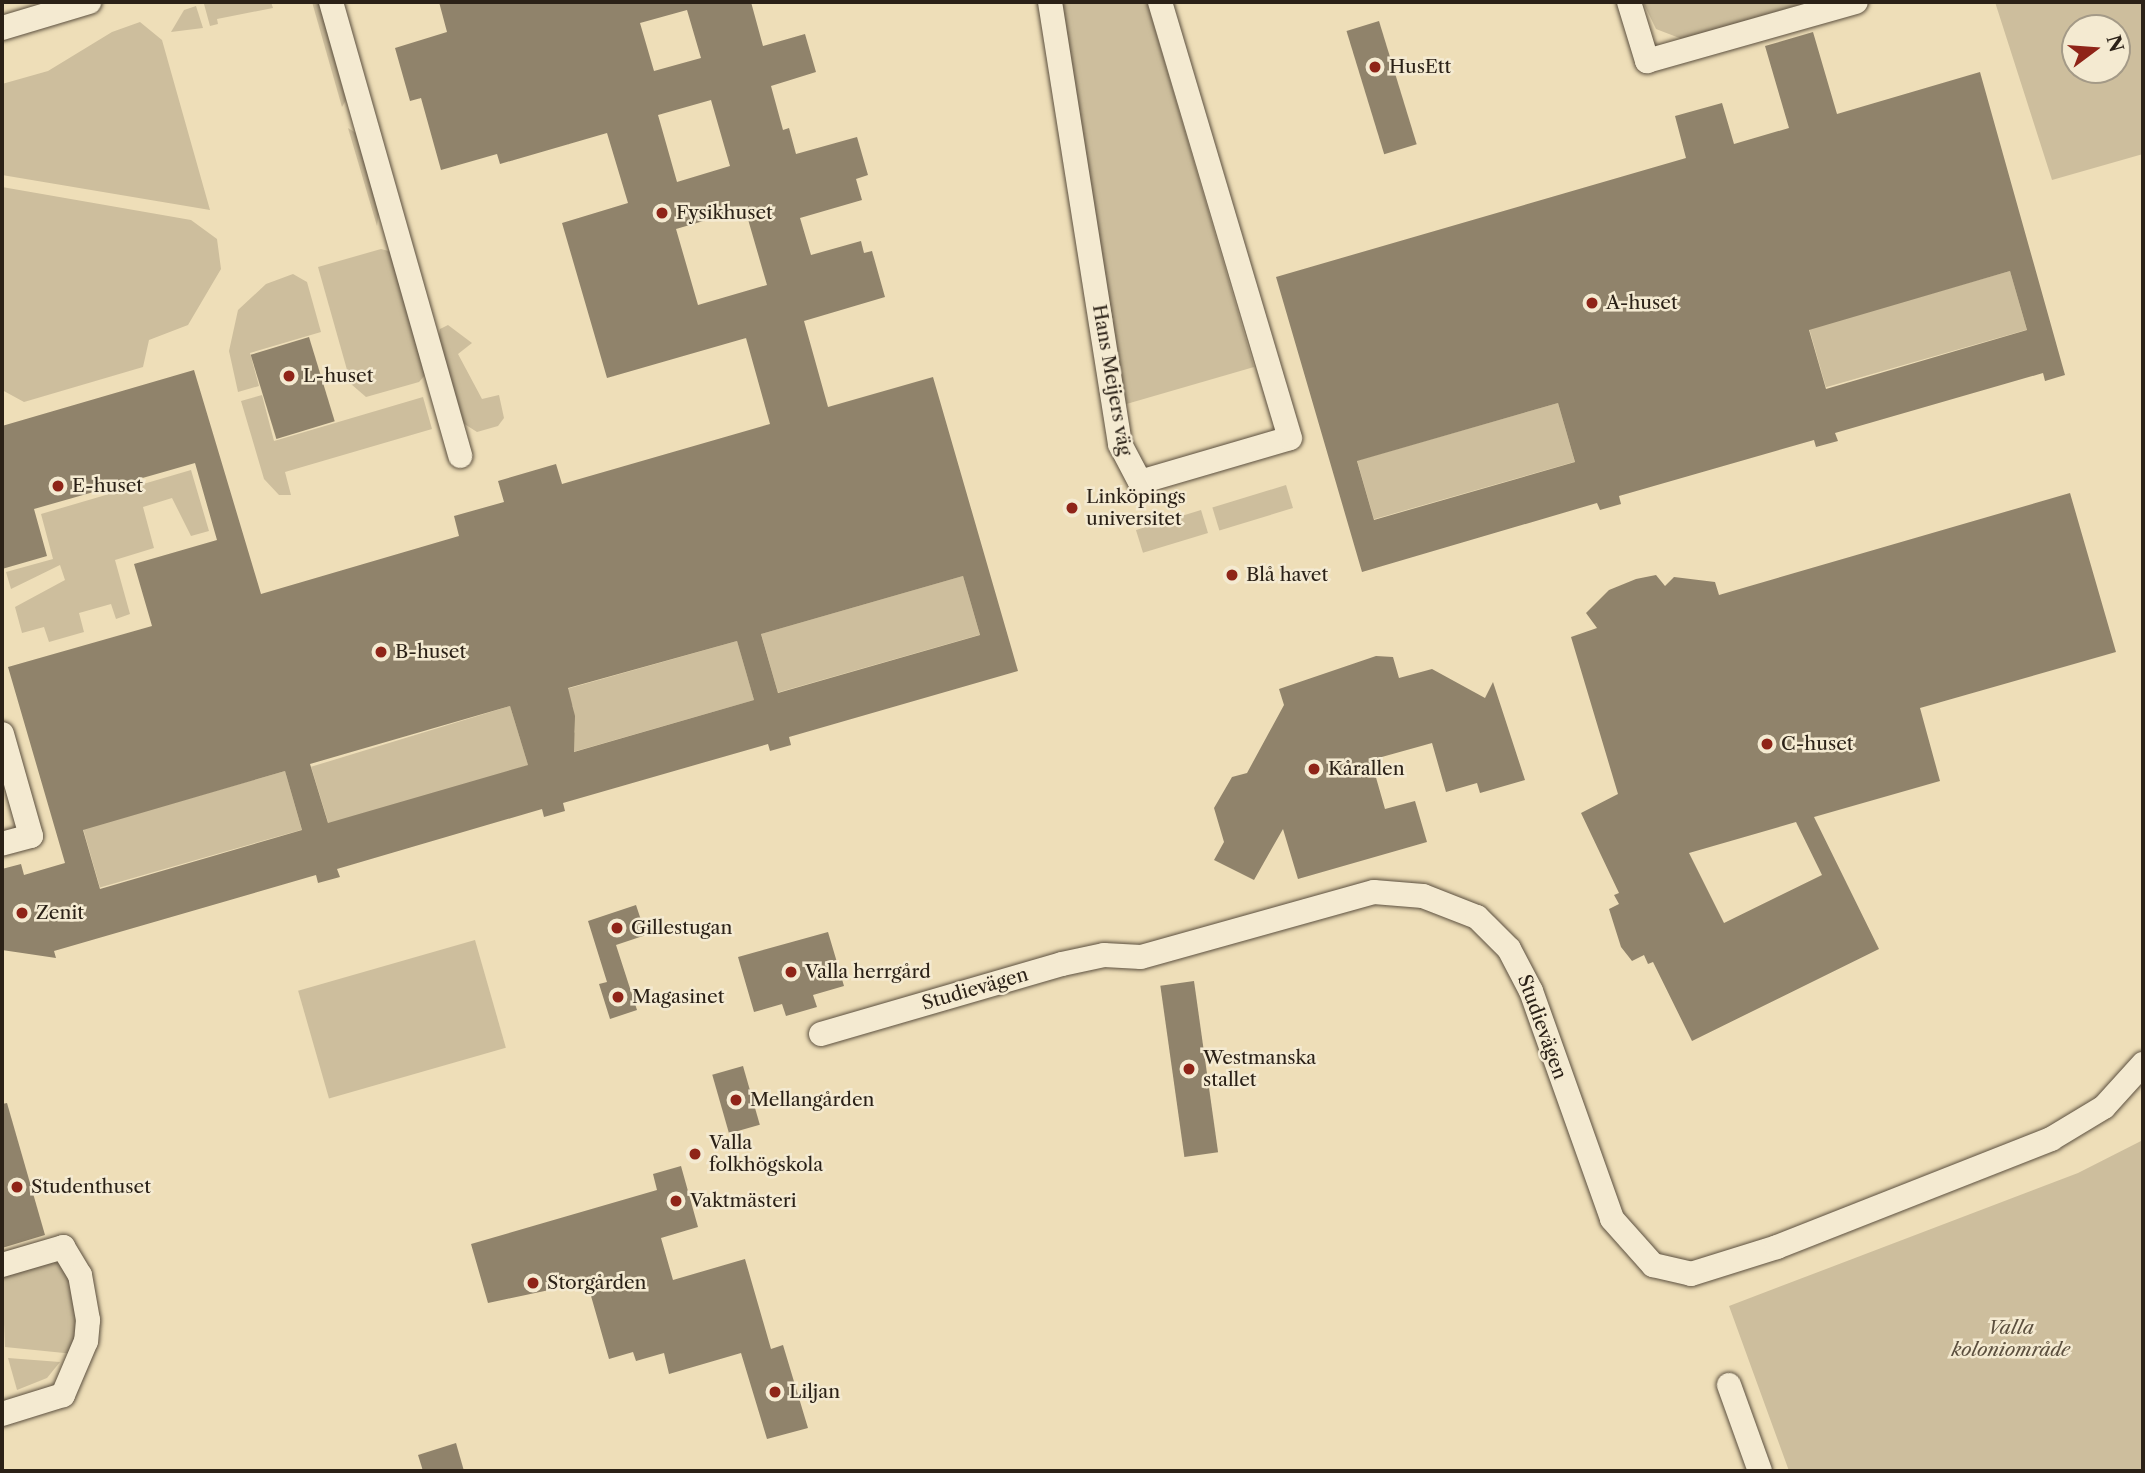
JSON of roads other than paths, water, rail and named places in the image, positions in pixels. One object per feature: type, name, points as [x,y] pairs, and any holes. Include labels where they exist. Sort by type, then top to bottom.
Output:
[{"type":"street","points":[[2,28],[89,2]]},
{"type":"street","points":[[331,2],[460,456]]},
{"type":"street","name":"Hans Meijers väg","points":[[1051,2],[1121,444],[1140,482],[1290,438],[1160,2]]},
{"type":"street","points":[[1629,2],[1647,61],[1856,2]]},
{"type":"street","points":[[2,734],[31,836],[2,844]]},
{"type":"street","name":"Studievägen","points":[[821,1034],[1062,964],[1104,955],[1141,957],[1374,892],[1423,896],[1477,917],[1509,949],[1531,991],[1612,1219],[1653,1265],[1691,1274],[1777,1247],[2051,1139],[2104,1107],[2143,1064]]},
{"type":"street","points":[[2,1265],[63,1247],[80,1275],[88,1320],[63,1395],[2,1414]]},
{"type":"street","points":[[1729,1385],[1760,1471]]},
{"type":"place","name":"HusEtt","points":[[1375,67]]},
{"type":"place","name":"Fysikhuset","points":[[662,213]]},
{"type":"place","name":"A-huset","points":[[1592,303]]},
{"type":"place","name":"L-huset","points":[[289,376]]},
{"type":"place","name":"E-huset","points":[[58,486]]},
{"type":"place","name":"Linköpings universitet","points":[[1072,508]]},
{"type":"place","name":"Blå havet","points":[[1232,575]]},
{"type":"place","name":"B-huset","points":[[381,652]]},
{"type":"place","name":"C-huset","points":[[1767,744]]},
{"type":"place","name":"Kårallen","points":[[1314,769]]},
{"type":"place","name":"Zenit","points":[[22,913]]},
{"type":"place","name":"Gillestugan","points":[[617,928]]},
{"type":"place","name":"Valla herrgård","points":[[791,972]]},
{"type":"place","name":"Magasinet","points":[[618,997]]},
{"type":"place","name":"Westmanska stallet","points":[[1189,1069]]},
{"type":"place","name":"Mellangården","points":[[736,1100]]},
{"type":"place","name":"Valla folkhögskola","points":[[695,1154]]},
{"type":"place","name":"Studenthuset","points":[[17,1187]]},
{"type":"place","name":"Vaktmästeri","points":[[676,1201]]},
{"type":"place","name":"Storgården","points":[[533,1283]]},
{"type":"place","name":"Liljan","points":[[775,1392]]},
{"type":"park label","name":"Valla koloniområde","points":[[2011,1339]]}]
